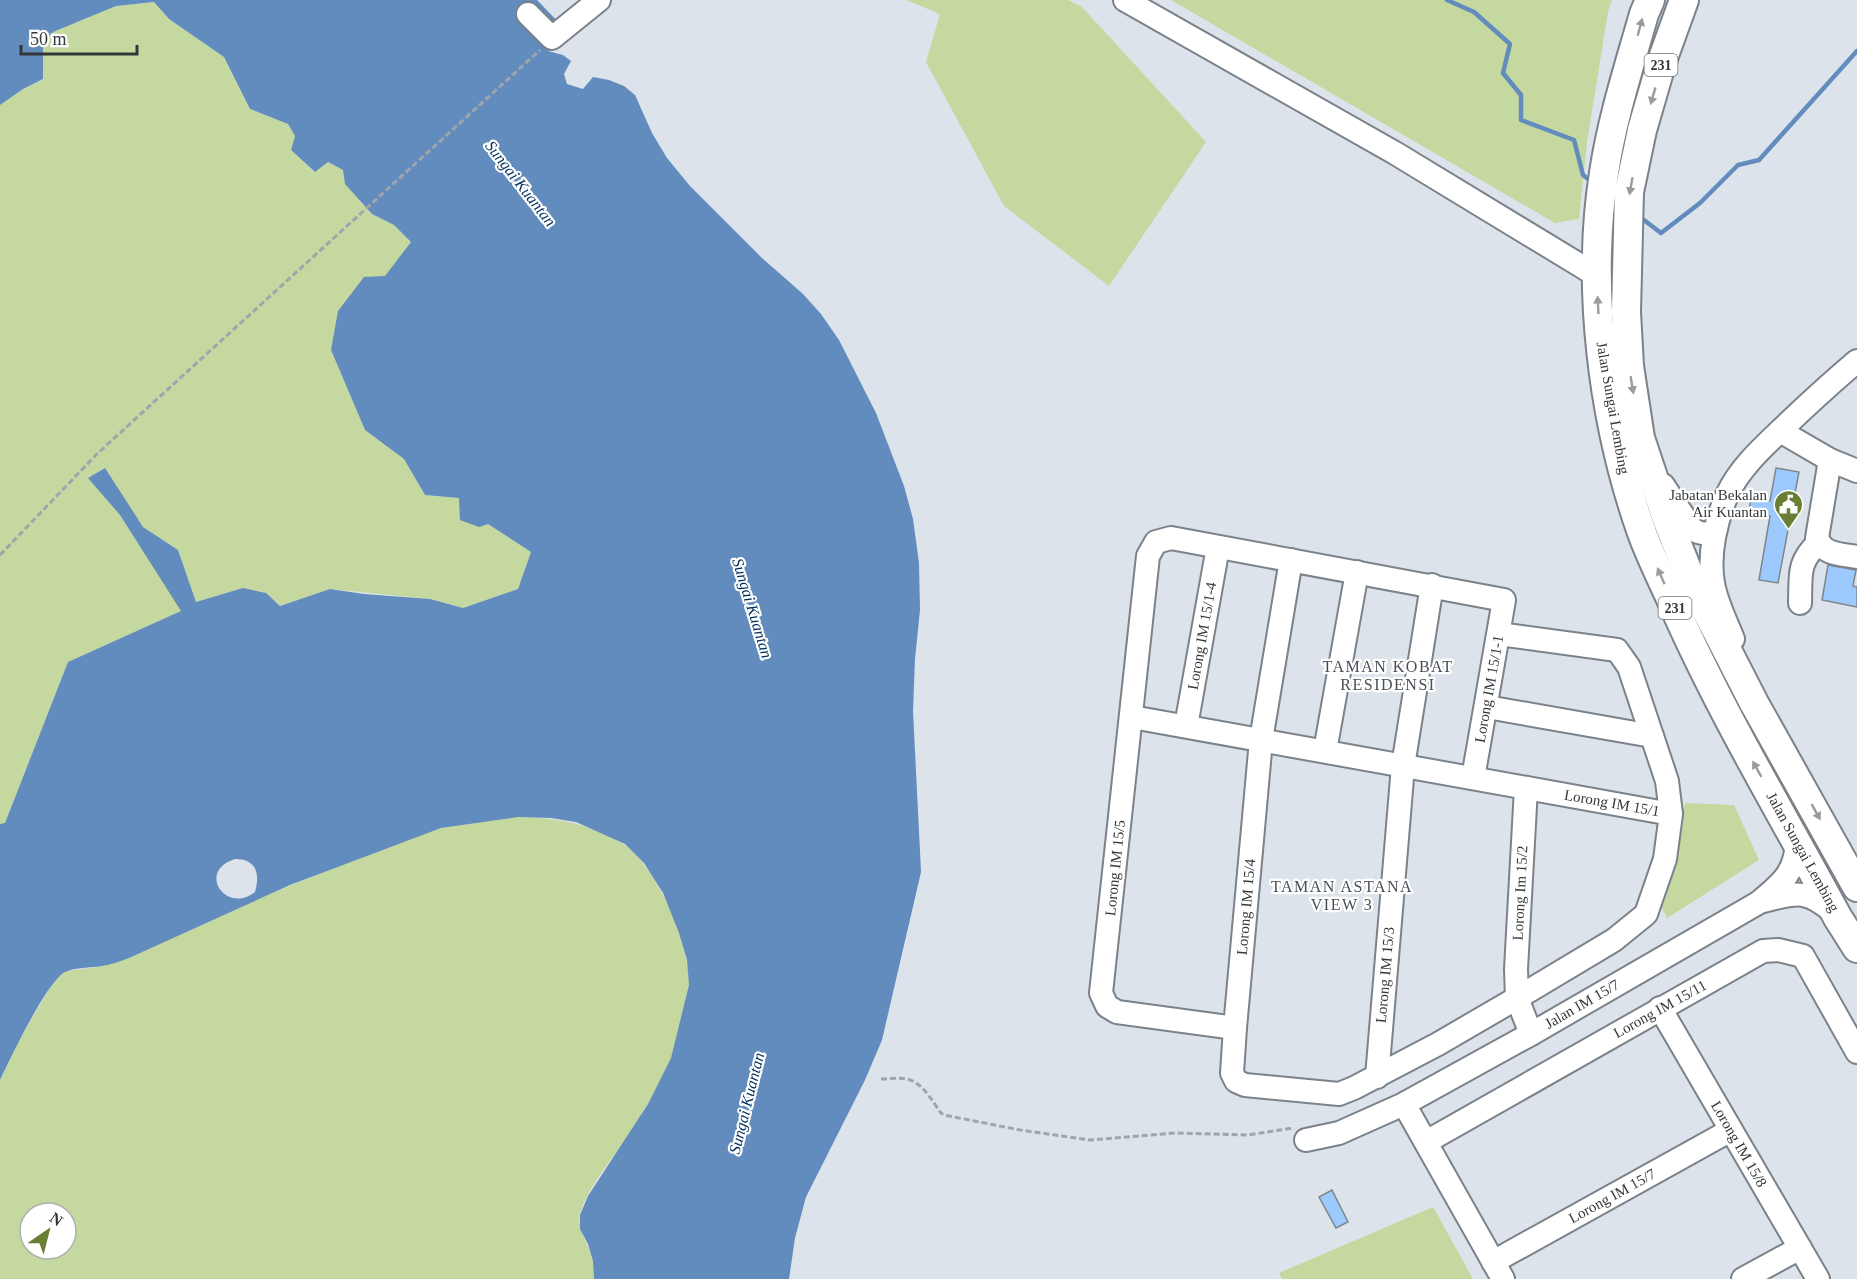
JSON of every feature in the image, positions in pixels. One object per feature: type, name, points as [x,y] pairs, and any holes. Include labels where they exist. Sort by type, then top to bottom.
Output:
[{"type":"main road","name":"Jalan Sungai Lembing","points":[[1650,0],[1613,124],[1603,175],[1596,275],[1609,400],[1620,462],[1642,532],[1687,636],[1838,918],[1857,948]]},
{"type":"main road","name":"Jalan Sungai Lembing","points":[[1684,0],[1662,61],[1642,130],[1629,192],[1626,312],[1629,366],[1640,438],[1667,519],[1692,582],[1754,703],[1857,887]]},
{"type":"street","points":[[528,14],[552,38],[599,0]]},
{"type":"street","points":[[1125,0],[1395,153],[1596,275]]},
{"type":"street","points":[[1754,703],[1713,585],[1712,566],[1716,528],[1728,492],[1761,449],[1857,361]]},
{"type":"street","points":[[1780,431],[1830,460],[1857,471]]},
{"type":"street","points":[[1830,460],[1817,532],[1819,542],[1830,552],[1857,557]]},
{"type":"street","points":[[1654,475],[1668,490],[1692,529],[1699,533],[1707,533],[1713,532],[1716,528]]},
{"type":"street","name":"Lorong IM 15/5","points":[[1235,1028],[1117,1012],[1107,1006],[1101,993],[1148,556],[1156,542],[1171,538],[1504,600]]},
{"type":"street","points":[[1800,603],[1802,564],[1804,558],[1819,542]]},
{"type":"street","name":"Lorong IM 15/1-4","points":[[1186,726],[1218,546]]},
{"type":"street","name":"Lorong IM 15/4","points":[[1232,1073],[1261,740],[1291,560]]},
{"type":"street","points":[[1325,751],[1357,572]]},
{"type":"street","name":"Lorong IM 15/3","points":[[1377,1077],[1403,765],[1432,585]]},
{"type":"street","name":"Lorong IM 15/1-1","points":[[1473,778],[1504,600]]},
{"type":"street","points":[[1499,634],[1617,650],[1629,667],[1667,781],[1671,814]]},
{"type":"street","points":[[1486,707],[1652,736]]},
{"type":"street","name":"Lorong IM 15/1","points":[[1132,717],[1671,814],[1665,859],[1646,914],[1614,940],[1517,998],[1377,1077],[1339,1094],[1245,1085],[1236,1081],[1232,1073]]},
{"type":"street","name":"Lorong Im 15/2","points":[[1517,998],[1518,909],[1526,788]]},
{"type":"street","points":[[1758,903],[1787,877],[1797,855],[1797,841]]},
{"type":"street","points":[[1758,903],[1791,894],[1805,895],[1820,900],[1838,918]]},
{"type":"street","name":"Jalan IM 15/7","points":[[1306,1140],[1338,1134],[1404,1104],[1531,1034],[1758,903]]},
{"type":"street","name":"Lorong IM 15/11","points":[[1426,1142],[1762,951],[1778,950],[1803,956],[1857,1052]]},
{"type":"street","points":[[1517,998],[1531,1034]]},
{"type":"street","name":"Lorong IM 15/8","points":[[1660,1008],[1818,1279]]},
{"type":"street","points":[[1404,1104],[1498,1270]]},
{"type":"street","name":"Lorong IM 15/7","points":[[1498,1270],[1731,1130]]},
{"type":"street","points":[[1743,1279],[1800,1248]]},
{"type":"path","points":[[0,555],[98,453],[545,45]]},
{"type":"path","points":[[881,1079],[913,1081],[920,1086],[940,1113],[944,1115],[1020,1130],[1090,1140],[1175,1133],[1248,1135],[1295,1127],[1302,1130],[1306,1140]]},
{"type":"green space","points":[[906,0],[1068,0],[1081,6],[1206,142],[1109,286],[1004,206],[926,62],[940,14]]},
{"type":"green space","points":[[1171,0],[1612,0],[1608,12],[1587,142],[1579,219],[1555,223]]},
{"type":"green space","points":[[155,2],[169,19],[224,57],[250,109],[288,124],[295,136],[291,150],[314,172],[328,162],[343,170],[359,200],[372,214],[394,225],[411,242],[331,350],[365,430],[404,459],[425,495],[459,498],[488,524],[531,552],[518,589],[463,608],[430,599],[331,589],[280,606],[266,593],[243,588],[196,602],[178,550],[143,527],[104,468],[89,478],[120,515],[182,611],[68,662],[5,823],[0,824],[0,105],[43,79],[43,44],[53,32],[116,6]]},
{"type":"green space","points":[[1685,803],[1734,805],[1759,860],[1667,918],[1661,906]]},
{"type":"green space","points":[[518,817],[559,820],[585,826],[611,837],[635,854],[648,869],[669,908],[678,929],[688,969],[689,985],[685,1012],[665,1071],[641,1115],[583,1204],[579,1219],[593,1261],[594,1279],[0,1279],[0,1080],[13,1051],[55,979],[66,971],[104,966],[129,958],[242,905],[404,840],[441,828]]},
{"type":"green space","points":[[1433,1207],[1473,1279],[1282,1279],[1279,1273]]},
{"type":"water","name":"Sungai Kuantan","points":[[0,0],[537,0],[568,32],[548,51],[563,55],[571,61],[564,74],[567,84],[583,89],[593,77],[624,86],[635,95],[652,133],[667,158],[690,186],[761,257],[803,294],[821,314],[839,340],[876,413],[904,486],[913,519],[919,563],[920,610],[913,711],[921,872],[882,1040],[865,1080],[806,1197],[795,1238],[789,1279],[594,1279],[593,1261],[580,1229],[580,1215],[588,1196],[648,1104],[671,1058],[689,985],[687,960],[679,933],[663,893],[644,863],[625,844],[576,822],[551,818],[518,817],[441,828],[290,885],[129,958],[105,965],[69,970],[57,978],[39,1005],[0,1080],[0,824],[5,823],[68,662],[181,611],[120,515],[88,478],[105,468],[143,527],[178,550],[196,602],[243,588],[266,593],[280,606],[330,589],[430,599],[463,608],[518,589],[531,552],[488,524],[479,527],[460,520],[459,498],[425,495],[404,459],[365,430],[331,350],[338,311],[364,277],[385,276],[411,242],[394,225],[372,214],[345,184],[343,170],[328,162],[315,172],[291,150],[295,136],[288,124],[250,109],[224,57],[169,19],[154,2],[116,6],[53,32],[43,44],[43,79],[0,105]],"holes":[[[235,859],[242,860],[255,869],[257,874],[255,892],[244,898],[234,898],[226,895],[220,889],[217,881],[218,872],[223,865]]]},
{"type":"building","points":[[1776,468],[1799,472],[1778,583],[1759,580],[1770,516],[1749,512],[1751,498],[1770,501]]},
{"type":"building","points":[[1828,565],[1856,570],[1853,586],[1857,587],[1857,607],[1822,600]]},
{"type":"building","points":[[1332,1190],[1348,1222],[1336,1228],[1319,1197]]},
{"type":"waterway","points":[[1447,0],[1474,12],[1510,44],[1503,73],[1521,95],[1521,120],[1574,140],[1583,175],[1592,182]]},
{"type":"waterway","points":[[1640,217],[1661,233],[1700,203],[1738,165],[1759,160],[1857,51]]},
{"type":"place","name":"Jabatan Bekalan Air Kuantan","points":[[1788,530]]},
{"type":"district","name":"TAMAN KOBAT RESIDENSI","points":[[1388,675]]},
{"type":"district","name":"TAMAN ASTANA VIEW 3","points":[[1342,895]]}]
